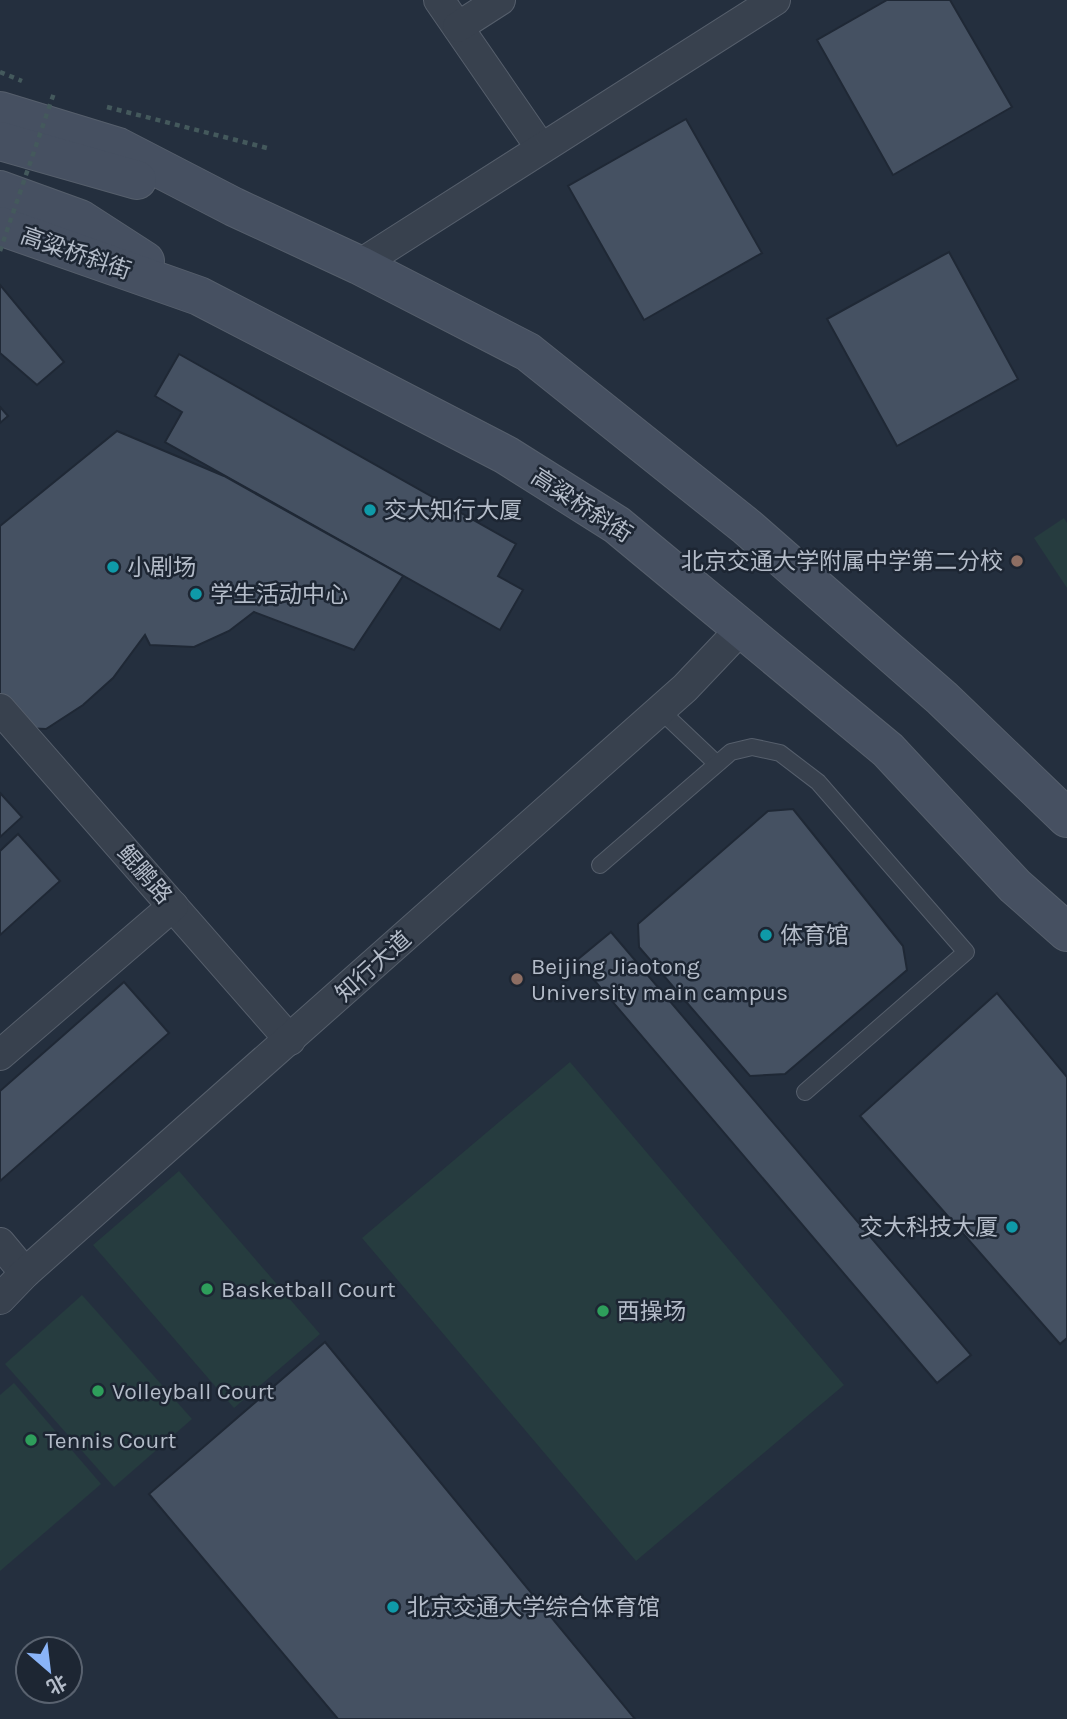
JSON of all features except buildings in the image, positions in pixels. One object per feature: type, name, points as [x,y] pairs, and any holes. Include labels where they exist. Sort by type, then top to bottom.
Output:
[{"type":"main road","points":[[0,110],[118,147],[234,207],[359,265],[528,352],[747,527],[942,698],[1067,818]]},
{"type":"main road","points":[[0,141],[234,207]]},
{"type":"main road","points":[[0,190],[80,219],[199,296]]},
{"type":"main road","name":"高粱桥斜街","points":[[0,226],[199,296],[506,456],[617,525],[888,750],[1015,886],[1067,932]]},
{"type":"street","points":[[439,0],[541,148]]},
{"type":"street","points":[[458,27],[500,0]]},
{"type":"street","points":[[359,265],[775,0]]},
{"type":"street","name":"知行大道","points":[[0,1299],[25,1273],[685,688],[741,629]]},
{"type":"street","name":"鲲鹏路","points":[[0,709],[290,1040]]},
{"type":"street","points":[[0,1055],[173,906]]},
{"type":"street","points":[[0,1243],[25,1273]]},
{"type":"lane","points":[[660,710],[716,763]]},
{"type":"lane","points":[[600,866],[731,752],[751,747],[780,753],[818,782],[966,952],[805,1091]]},
{"type":"path","points":[[0,72],[32,85]]},
{"type":"path","points":[[0,251],[54,93],[43,89]]},
{"type":"path","points":[[107,107],[267,148]]},
{"type":"green space","points":[[1064,518],[1067,523],[1067,588],[1034,538]]},
{"type":"green space","name":"西操场","points":[[570,1062],[844,1385],[636,1561],[362,1238]]},
{"type":"green space","name":"Basketball Court","points":[[179,1171],[320,1334],[234,1408],[93,1245]]},
{"type":"green space","name":"Volleyball Court","points":[[82,1295],[192,1419],[114,1487],[5,1364]]},
{"type":"green space","name":"Tennis Court","points":[[14,1383],[101,1484],[0,1571],[0,1395]]},
{"type":"place","name":"交大知行大厦","points":[[370,510]]},
{"type":"place","name":"北京交通大学附属中学第二分校","points":[[1017,561]]},
{"type":"place","name":"小剧场","points":[[113,567]]},
{"type":"place","name":"学生活动中心","points":[[196,594]]},
{"type":"place","name":"体育馆","points":[[766,935]]},
{"type":"place","name":"Beijing Jiaotong University main campus","points":[[517,979]]},
{"type":"place","name":"交大科技大厦","points":[[1012,1227]]},
{"type":"place","name":"Basketball Court","points":[[207,1289]]},
{"type":"place","name":"西操场","points":[[603,1311]]},
{"type":"place","name":"Volleyball Court","points":[[98,1391]]},
{"type":"place","name":"Tennis Court","points":[[31,1440]]},
{"type":"place","name":"北京交通大学综合体育馆","points":[[393,1607]]}]
